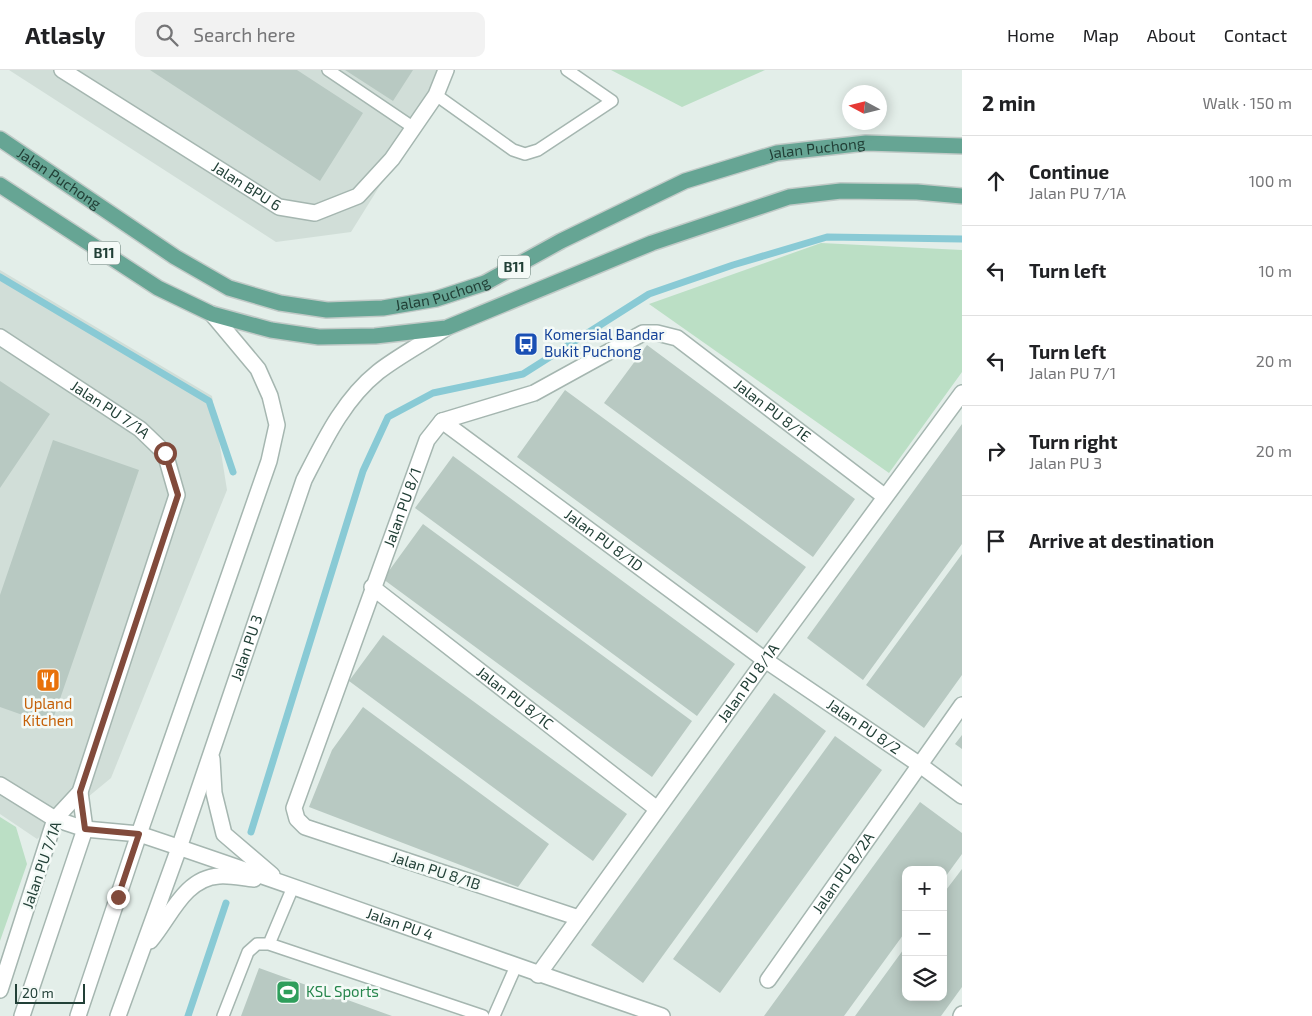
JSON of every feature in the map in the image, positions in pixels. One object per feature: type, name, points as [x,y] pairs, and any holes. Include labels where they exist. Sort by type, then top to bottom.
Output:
[{"type":"main road","points":[[866,143],[962,135]]},
{"type":"main road","name":"Jalan Puchong","points":[[2,141],[175,257],[229,288],[280,303],[327,310],[383,308],[436,299],[485,283],[561,240],[685,181],[777,153],[866,143],[962,146]]},
{"type":"main road","name":"Jalan Puchong","points":[[0,185],[158,288],[212,314],[271,330],[319,337],[375,336],[446,328],[652,243],[789,196],[841,191],[917,192],[962,196]]},
{"type":"street","name":"Jalan BPU 6","points":[[62,70],[279,207],[315,213],[358,196],[392,159],[436,94],[446,70]]},
{"type":"street","points":[[78,1016],[139,834],[269,462],[277,425],[270,396],[258,368],[212,314]]},
{"type":"street","name":"Jalan PU 3","points":[[118,1016],[179,848],[304,480],[327,434],[347,403],[378,372],[446,328]]},
{"type":"street","name":"Jalan PU 8/1E","points":[[442,421],[534,393],[643,333],[657,333],[677,338],[884,496]]},
{"type":"street","name":"Jalan PU 7/1A","points":[[0,338],[140,429],[165,453],[178,495],[80,792],[55,819],[0,990]]},
{"type":"street","name":"Jalan PU 8/1A","points":[[538,975],[884,496],[960,399]]},
{"type":"street","name":"Jalan PU 8/1","points":[[297,819],[294,808],[372,587],[427,440],[442,421]]},
{"type":"street","name":"Jalan PU 8/1D","points":[[442,421],[765,660]]},
{"type":"street","name":"Jalan PU 8/1C","points":[[372,587],[657,809]]},
{"type":"street","name":"Jalan PU 8/2","points":[[765,660],[920,765],[962,796]]},
{"type":"street","name":"Jalan PU 8/2A","points":[[768,980],[962,705]]},
{"type":"street","points":[[211,752],[214,793],[224,834],[285,884]]},
{"type":"street","name":"Jalan PU 4","points":[[0,785],[55,819],[85,829],[139,834],[285,884],[538,975],[662,1016]]},
{"type":"street","points":[[22,1016],[85,829],[80,792]]},
{"type":"street","name":"Jalan PU 8/1B","points":[[297,819],[304,827],[579,918]]},
{"type":"street","points":[[142,949],[165,922],[181,896],[199,882],[218,876],[285,884]]},
{"type":"lane","points":[[328,70],[414,128]]},
{"type":"lane","points":[[436,94],[513,150],[525,154],[538,150],[612,100],[567,70]]},
{"type":"lane","points":[[269,944],[285,884]]},
{"type":"lane","points":[[223,1016],[248,952],[257,944],[269,944],[483,1016]]},
{"type":"lane","points":[[494,1016],[516,966]]},
{"type":"shaded area","points":[[9,70],[452,70],[351,232],[276,242]]},
{"type":"shaded area","points":[[0,270],[212,396],[227,490],[111,778],[37,839],[0,814]]},
{"type":"green space","points":[[611,70],[765,70],[682,107]]},
{"type":"green space","points":[[821,243],[962,250],[962,372],[889,473],[649,304]]},
{"type":"green space","points":[[0,817],[16,827],[27,864],[0,941]]},
{"type":"building","points":[[150,70],[297,70],[363,113],[320,181]]},
{"type":"building","points":[[345,70],[413,70],[393,101]]},
{"type":"building","points":[[647,345],[855,499],[813,557],[604,403]]},
{"type":"building","points":[[0,381],[50,414],[0,488]]},
{"type":"building","points":[[565,390],[806,567],[757,633],[517,457]]},
{"type":"building","points":[[962,424],[962,544],[863,680],[807,638]]},
{"type":"building","points":[[53,440],[139,470],[51,725],[0,707],[0,595]]},
{"type":"building","points":[[453,456],[735,664],[697,716],[415,508]]},
{"type":"building","points":[[423,524],[692,721],[652,777],[383,579]]},
{"type":"building","points":[[962,554],[962,675],[924,728],[866,685]]},
{"type":"building","points":[[383,635],[627,814],[593,861],[349,681]]},
{"type":"building","points":[[774,693],[826,731],[643,983],[591,945]]},
{"type":"building","points":[[363,707],[549,844],[518,887],[309,807],[332,750]]},
{"type":"building","points":[[962,735],[962,749],[955,744]]},
{"type":"building","points":[[835,736],[882,770],[720,993],[673,959]]},
{"type":"building","points":[[920,802],[962,833],[962,854],[947,875],[947,866],[902,866],[902,936],[844,1016],[764,1016]]},
{"type":"building","points":[[962,869],[962,987],[941,1016],[855,1016],[902,951],[902,1001],[947,1001],[947,889]]},
{"type":"building","name":"KSL Sports","points":[[259,968],[392,1016],[241,1016]]},
{"type":"waterway","points":[[251,832],[363,471],[388,417],[433,393],[523,374],[649,294],[733,265],[827,237],[962,239]]},
{"type":"waterway","points":[[0,277],[209,401],[233,472]]},
{"type":"waterway","points":[[188,1016],[226,903]]},
{"type":"place","name":"Komersial Bandar Bukit Puchong","points":[[526,344]]},
{"type":"place","name":"Upland Kitchen","points":[[48,680]]},
{"type":"place","name":"KSL Sports","points":[[288,992]]},
{"type":"route","points":[[118,897],[139,834],[85,829],[80,792],[178,495],[165,453]]}]
